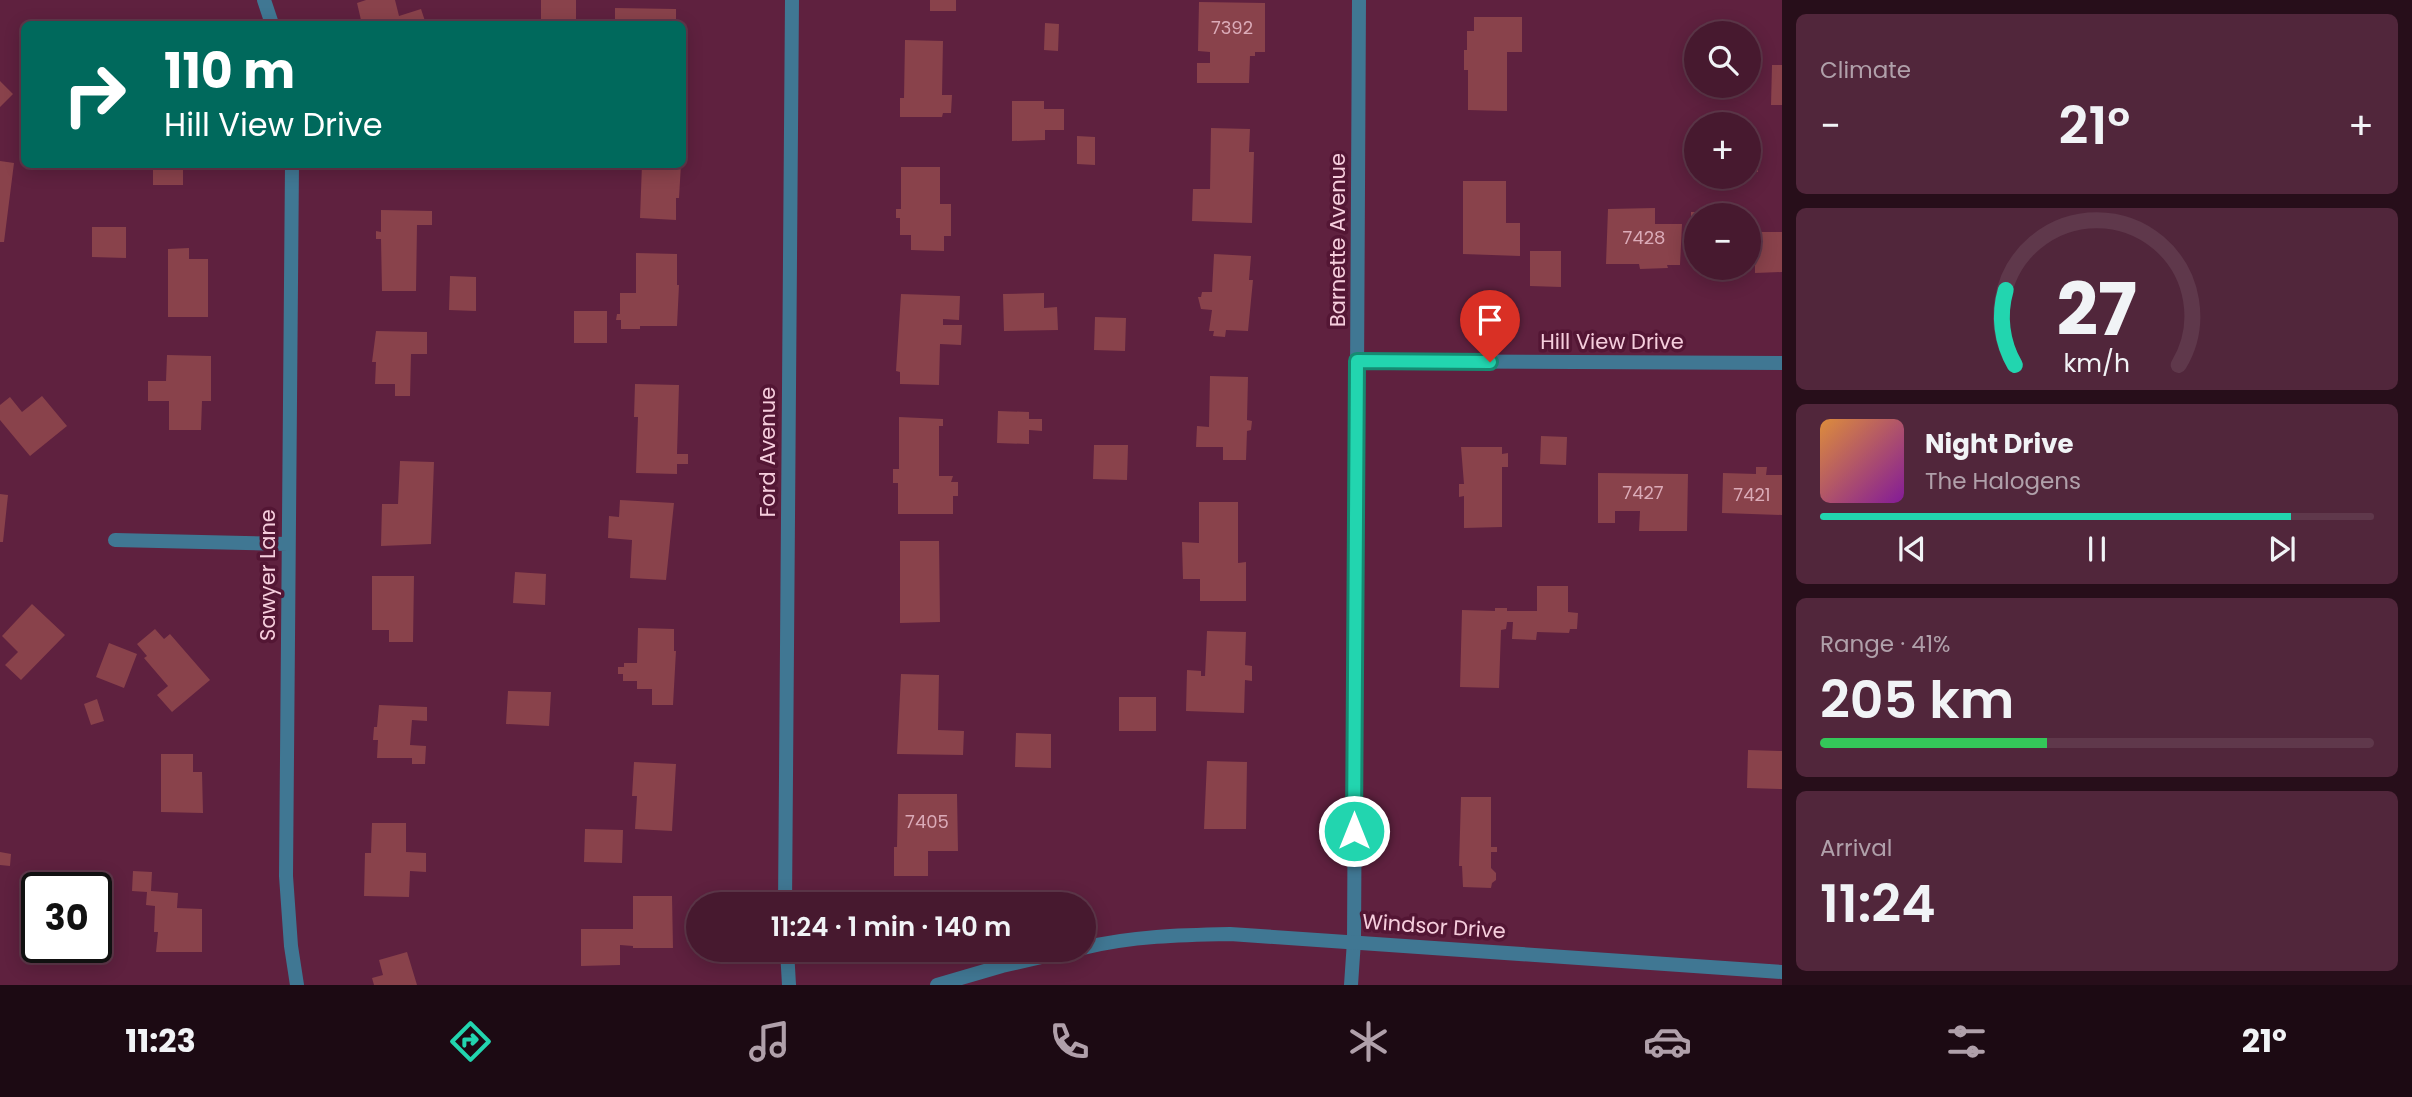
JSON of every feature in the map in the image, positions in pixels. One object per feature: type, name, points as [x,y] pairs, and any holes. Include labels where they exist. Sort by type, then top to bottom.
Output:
[{"type":"street","points":[[264,0],[271,21]]},
{"type":"street","name":"Ford Avenue","points":[[785,892],[792,0]]},
{"type":"street","name":"Barnette Avenue","points":[[1352,985],[1359,0]]},
{"type":"street","name":"Sawyer Lane","points":[[292,168],[286,876],[297,985]]},
{"type":"street","name":"Hill View Drive","points":[[1357,361],[1782,363]]},
{"type":"street","points":[[116,540],[288,544]]},
{"type":"street","name":"Windsor Drive","points":[[1096,945],[1113,941],[1219,934],[1354,941],[1782,972]]},
{"type":"street","points":[[788,962],[789,985]]},
{"type":"street","points":[[937,985],[1020,962]]},
{"type":"building","points":[[366,0],[395,0],[399,16],[421,9],[425,21],[359,21],[357,3]]},
{"type":"building","points":[[541,0],[576,0],[576,21],[541,21]]},
{"type":"building","points":[[930,0],[956,0],[956,11],[930,11]]},
{"type":"building","points":[[1199,2],[1265,3],[1265,52],[1255,52],[1255,56],[1250,56],[1249,83],[1197,83],[1197,63],[1210,63],[1210,52],[1198,51]]},
{"type":"building","points":[[615,8],[676,9],[676,21],[615,21]]},
{"type":"building","points":[[1474,17],[1522,17],[1522,52],[1507,52],[1507,111],[1468,110],[1468,70],[1464,70],[1464,50],[1467,50],[1467,31],[1474,31]]},
{"type":"building","points":[[1045,23],[1059,24],[1058,51],[1044,50]]},
{"type":"building","points":[[905,40],[943,41],[942,95],[952,95],[951,113],[943,113],[942,117],[900,117],[900,98],[904,98]]},
{"type":"building","points":[[1772,65],[1782,65],[1782,105],[1771,105]]},
{"type":"building","points":[[0,81],[13,94],[0,107]]},
{"type":"building","points":[[1012,101],[1044,101],[1044,109],[1064,109],[1064,130],[1045,130],[1045,140],[1012,141]]},
{"type":"building","points":[[1211,128],[1250,129],[1249,152],[1254,152],[1252,223],[1192,221],[1193,189],[1210,189]]},
{"type":"building","points":[[1077,136],[1095,137],[1095,165],[1077,164]]},
{"type":"building","points":[[0,161],[14,163],[4,242],[0,242]]},
{"type":"building","points":[[901,167],[940,167],[940,204],[951,204],[951,236],[944,236],[944,251],[911,250],[911,235],[900,235],[900,218],[896,218],[896,209],[901,209]]},
{"type":"building","points":[[153,168],[183,168],[183,185],[153,185]]},
{"type":"building","points":[[390,168],[423,168],[423,169]]},
{"type":"building","points":[[642,168],[681,168],[676,220],[640,218]]},
{"type":"building","points":[[1463,181],[1506,181],[1506,223],[1520,223],[1520,256],[1463,254]]},
{"type":"building","points":[[1655,208],[1655,224],[1682,224],[1680,265],[1640,269],[1639,264],[1606,264],[1608,209]]},
{"type":"building","points":[[381,210],[432,211],[432,225],[417,225],[416,291],[382,291],[381,239],[376,239],[376,231],[381,232]]},
{"type":"building","points":[[92,227],[126,227],[126,258],[92,257]]},
{"type":"building","points":[[1761,232],[1782,232],[1782,272],[1761,273]]},
{"type":"building","points":[[189,248],[189,259],[208,259],[208,317],[168,317],[168,249]]},
{"type":"building","points":[[1530,251],[1561,251],[1561,287],[1530,286]]},
{"type":"building","points":[[636,253],[677,254],[677,326],[621,329],[621,320],[616,320],[617,314],[620,314],[620,293],[636,293]]},
{"type":"building","points":[[1214,254],[1251,256],[1249,280],[1253,280],[1248,331],[1226,330],[1225,337],[1213,336],[1214,331],[1209,331],[1212,310],[1201,309],[1198,297],[1201,297],[1202,292],[1212,292]]},
{"type":"building","points":[[450,276],[476,277],[476,311],[449,310]]},
{"type":"building","points":[[1044,293],[1044,308],[1057,307],[1058,330],[1004,331],[1003,294]]},
{"type":"building","points":[[901,294],[960,296],[959,320],[943,319],[943,325],[962,325],[961,345],[940,344],[939,385],[900,384],[900,372],[896,371]]},
{"type":"building","points":[[574,311],[607,311],[607,343],[574,343]]},
{"type":"building","points":[[1095,317],[1126,318],[1125,351],[1094,350]]},
{"type":"building","points":[[376,331],[427,332],[427,354],[411,354],[410,396],[395,396],[395,384],[375,384],[376,362],[372,362]]},
{"type":"building","points":[[167,355],[211,356],[211,401],[202,401],[201,430],[169,430],[169,401],[148,401],[148,381],[166,381]]},
{"type":"building","points":[[1210,376],[1248,377],[1247,420],[1252,421],[1251,430],[1247,431],[1246,460],[1223,460],[1223,447],[1196,447],[1197,426],[1209,427]]},
{"type":"building","points":[[635,384],[679,385],[677,454],[688,454],[688,464],[677,464],[677,474],[636,473],[638,417],[634,417]]},
{"type":"building","points":[[42,396],[67,426],[30,456],[0,420],[0,405],[10,397],[22,412]]},
{"type":"building","points":[[998,411],[1029,412],[1029,419],[1042,419],[1042,431],[1029,430],[1029,444],[997,443]]},
{"type":"building","points":[[899,417],[943,419],[943,426],[939,426],[939,476],[953,476],[951,482],[958,482],[958,496],[953,496],[953,514],[898,514],[898,483],[893,483],[893,469],[899,469]]},
{"type":"building","points":[[1541,436],[1567,437],[1566,465],[1540,464]]},
{"type":"building","points":[[1094,445],[1128,445],[1127,480],[1093,479]]},
{"type":"building","points":[[1461,447],[1502,447],[1502,454],[1508,453],[1508,467],[1502,467],[1502,527],[1464,528],[1464,496],[1459,497],[1459,484],[1464,484]]},
{"type":"building","points":[[400,461],[434,462],[431,544],[381,546],[382,504],[398,504]]},
{"type":"building","points":[[1756,467],[1767,467],[1766,475],[1782,475],[1782,515],[1722,513],[1723,473],[1756,474]]},
{"type":"building","points":[[1598,473],[1688,474],[1687,531],[1639,531],[1640,511],[1615,511],[1615,523],[1598,523]]},
{"type":"building","points":[[0,494],[8,495],[3,542],[0,542]]},
{"type":"building","points":[[620,500],[674,503],[666,580],[630,578],[632,540],[608,538],[609,516],[619,517]]},
{"type":"building","points":[[1199,502],[1238,502],[1238,563],[1246,562],[1246,601],[1200,601],[1200,579],[1183,579],[1182,542],[1199,543]]},
{"type":"building","points":[[900,541],[939,541],[940,622],[900,623]]},
{"type":"building","points":[[515,572],[546,574],[545,605],[513,603]]},
{"type":"building","points":[[372,576],[414,576],[413,642],[389,642],[389,630],[372,630]]},
{"type":"building","points":[[1537,586],[1568,586],[1568,612],[1578,613],[1577,629],[1570,629],[1569,633],[1537,632],[1536,640],[1512,639],[1513,622],[1507,622],[1506,629],[1501,630],[1499,688],[1460,687],[1462,610],[1495,611],[1495,608],[1507,608],[1507,611],[1537,611]]},
{"type":"building","points":[[32,604],[65,635],[21,680],[5,665],[18,652],[2,636]]},
{"type":"building","points":[[638,628],[674,629],[676,651],[673,705],[652,705],[652,689],[637,689],[637,681],[623,681],[623,674],[618,674],[618,667],[624,667],[624,663],[637,663]]},
{"type":"building","points":[[155,629],[164,639],[170,634],[210,680],[172,712],[157,695],[168,686],[144,658],[147,656],[137,644]]},
{"type":"building","points":[[1207,631],[1246,632],[1245,665],[1252,666],[1252,681],[1245,680],[1244,713],[1186,711],[1187,670],[1201,671],[1201,676],[1205,676]]},
{"type":"building","points":[[109,643],[137,654],[124,688],[96,677]]},
{"type":"building","points":[[901,674],[939,675],[938,730],[964,731],[963,755],[897,754]]},
{"type":"building","points":[[508,691],[551,692],[549,726],[506,724]]},
{"type":"building","points":[[1119,697],[1156,697],[1156,731],[1119,731]]},
{"type":"building","points":[[97,699],[104,721],[91,725],[84,704]]},
{"type":"building","points":[[379,705],[427,707],[427,721],[412,720],[410,745],[426,746],[425,764],[412,764],[412,758],[377,758],[378,740],[373,740]]},
{"type":"building","points":[[1016,733],[1051,734],[1051,768],[1015,767]]},
{"type":"building","points":[[1748,750],[1782,751],[1782,789],[1747,788]]},
{"type":"building","points":[[161,754],[193,754],[193,772],[202,772],[203,813],[161,812]]},
{"type":"building","points":[[1207,761],[1247,762],[1246,829],[1204,829]]},
{"type":"building","points":[[634,762],[676,764],[672,831],[635,829],[637,796],[632,796]]},
{"type":"building","points":[[898,794],[957,794],[958,851],[928,851],[928,876],[894,876]]},
{"type":"building","points":[[1461,797],[1491,797],[1491,847],[1497,847],[1497,852],[1491,852],[1491,868],[1496,873],[1496,880],[1491,888],[1463,887],[1462,866],[1459,866]]},
{"type":"building","points":[[372,823],[406,823],[406,852],[426,853],[426,872],[410,871],[409,897],[364,896],[365,853],[371,853]]},
{"type":"building","points":[[585,829],[623,830],[622,863],[584,862]]},
{"type":"building","points":[[0,852],[11,854],[10,866],[0,865]]},
{"type":"building","points":[[133,871],[152,872],[151,891],[178,893],[177,908],[202,909],[202,952],[156,952],[158,932],[154,932],[155,906],[146,905],[147,892],[132,891]]},
{"type":"building","points":[[633,896],[672,896],[673,948],[633,948],[620,945],[620,965],[581,966],[581,929],[633,929]]},
{"type":"building","points":[[407,952],[417,985],[374,985],[372,978],[383,975],[379,960]]},
{"type":"route","points":[[1354,831],[1357,361],[1490,362]]}]
